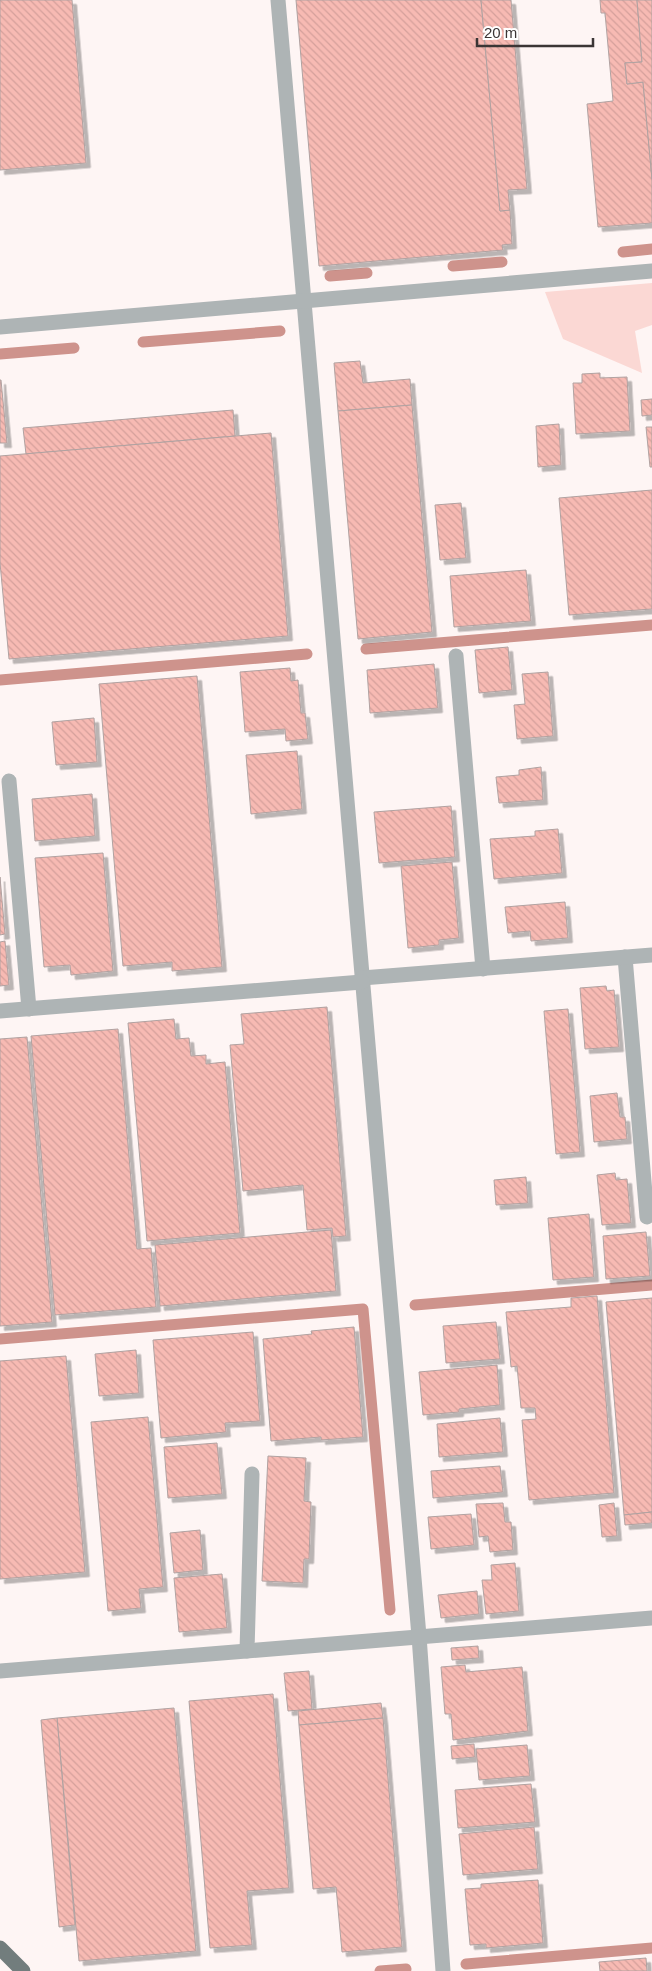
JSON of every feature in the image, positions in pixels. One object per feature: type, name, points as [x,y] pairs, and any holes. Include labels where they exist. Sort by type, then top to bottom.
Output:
[{"type":"main road","points":[[0,1948],[23,1971]]},
{"type":"street","points":[[278,0],[420,1636],[443,1971]]},
{"type":"street","points":[[0,327],[652,271]]},
{"type":"street","points":[[456,656],[483,968]]},
{"type":"street","points":[[9,781],[29,1009]]},
{"type":"street","points":[[0,1011],[483,968],[652,955]]},
{"type":"street","points":[[625,957],[647,1217]]},
{"type":"street","points":[[247,1651],[252,1474]]},
{"type":"street","points":[[0,1672],[652,1618]]},
{"type":"shaded area","points":[[652,283],[652,325],[635,331],[642,373],[563,339],[545,292]]},
{"type":"building","points":[[0,0],[72,0],[86,163],[0,170]]},
{"type":"building","points":[[296,0],[481,0],[500,211],[510,210],[512,244],[502,245],[503,250],[319,266]]},
{"type":"building","points":[[481,0],[511,0],[527,189],[508,190],[510,210],[500,211]]},
{"type":"building","points":[[600,0],[637,0],[642,62],[625,63],[627,84],[643,82],[652,179],[652,223],[598,227],[587,104],[613,101],[605,13],[601,13]]},
{"type":"building","points":[[637,0],[652,0],[652,179],[643,82],[627,84],[625,63],[642,62]]},
{"type":"building","points":[[360,361],[363,383],[410,379],[412,405],[338,411],[334,363]]},
{"type":"building","points":[[600,373],[600,378],[627,377],[630,431],[576,434],[573,383],[582,383],[582,374]]},
{"type":"building","points":[[1,380],[7,443],[0,443]]},
{"type":"building","points":[[652,399],[652,415],[642,416],[641,400]]},
{"type":"building","points":[[412,405],[432,632],[358,639],[338,411]]},
{"type":"building","points":[[233,410],[235,436],[26,454],[23,428]]},
{"type":"building","points":[[559,424],[561,465],[538,467],[536,426]]},
{"type":"building","points":[[646,427],[652,427],[652,467],[650,467]]},
{"type":"building","points":[[271,433],[288,636],[9,659],[0,563],[0,456]]},
{"type":"building","points":[[652,490],[652,609],[569,615],[559,498]]},
{"type":"building","points":[[461,503],[466,558],[440,560],[435,505]]},
{"type":"building","points":[[526,570],[531,621],[454,627],[450,576]]},
{"type":"building","points":[[508,647],[512,690],[479,693],[475,650]]},
{"type":"building","points":[[434,664],[438,708],[370,713],[367,670]]},
{"type":"building","points":[[290,668],[291,681],[298,680],[301,713],[305,713],[308,739],[286,741],[285,729],[245,732],[240,672]]},
{"type":"building","points":[[548,672],[553,736],[517,739],[514,705],[525,704],[522,674]]},
{"type":"building","points":[[197,676],[222,967],[172,971],[172,962],[123,966],[99,684]]},
{"type":"building","points":[[94,718],[97,762],[56,765],[52,722]]},
{"type":"building","points":[[297,751],[302,809],[251,814],[246,755]]},
{"type":"building","points":[[541,767],[543,800],[499,803],[496,777],[519,775],[519,770]]},
{"type":"building","points":[[92,794],[95,836],[35,841],[32,799]]},
{"type":"building","points":[[451,806],[455,857],[379,863],[374,812]]},
{"type":"building","points":[[558,829],[562,873],[494,879],[490,839],[535,836],[535,831]]},
{"type":"building","points":[[103,853],[113,971],[71,975],[70,965],[44,967],[35,858]]},
{"type":"building","points":[[452,862],[459,938],[439,940],[439,945],[408,948],[401,866]]},
{"type":"building","points":[[0,877],[5,934],[0,935]]},
{"type":"building","points":[[565,902],[568,938],[531,941],[530,931],[508,933],[505,907]]},
{"type":"building","points":[[5,941],[9,985],[0,986],[0,942]]},
{"type":"building","points":[[606,986],[607,991],[614,990],[619,1047],[585,1049],[580,988]]},
{"type":"building","points":[[327,1007],[346,1236],[333,1237],[332,1228],[307,1230],[303,1185],[243,1191],[230,1045],[244,1044],[241,1014]]},
{"type":"building","points":[[568,1009],[580,1152],[556,1154],[544,1011]]},
{"type":"building","points":[[174,1019],[176,1039],[189,1038],[191,1056],[206,1055],[206,1064],[225,1062],[240,1233],[147,1241],[128,1023]]},
{"type":"building","points":[[118,1029],[137,1249],[151,1248],[156,1307],[55,1315],[31,1036]]},
{"type":"building","points":[[27,1037],[52,1322],[0,1326],[0,1039]]},
{"type":"building","points":[[617,1093],[620,1117],[625,1117],[627,1139],[594,1142],[590,1096]]},
{"type":"building","points":[[615,1173],[616,1180],[627,1179],[631,1223],[602,1225],[597,1175]]},
{"type":"building","points":[[526,1177],[528,1203],[496,1205],[494,1180]]},
{"type":"building","points":[[589,1214],[594,1277],[553,1280],[548,1218]]},
{"type":"building","points":[[331,1230],[336,1291],[160,1306],[155,1245]]},
{"type":"building","points":[[646,1232],[650,1276],[606,1279],[603,1236]]},
{"type":"building","points":[[597,1296],[614,1493],[529,1500],[522,1420],[536,1419],[535,1408],[521,1408],[517,1366],[511,1367],[506,1312],[571,1307],[571,1298]]},
{"type":"building","points":[[652,1298],[652,1512],[624,1515],[606,1302]]},
{"type":"building","points":[[496,1322],[500,1359],[446,1363],[443,1326]]},
{"type":"building","points":[[354,1327],[363,1437],[321,1440],[321,1437],[271,1441],[263,1339],[312,1334],[311,1331]]},
{"type":"building","points":[[253,1332],[260,1421],[225,1423],[226,1432],[161,1438],[153,1340]]},
{"type":"building","points":[[136,1350],[139,1393],[99,1396],[95,1354]]},
{"type":"building","points":[[66,1356],[85,1572],[0,1579],[0,1361]]},
{"type":"building","points":[[497,1365],[500,1405],[459,1409],[459,1412],[423,1415],[419,1372]]},
{"type":"building","points":[[148,1417],[163,1587],[139,1589],[141,1608],[108,1611],[91,1422]]},
{"type":"building","points":[[500,1418],[503,1452],[439,1457],[437,1424]]},
{"type":"building","points":[[217,1443],[222,1494],[168,1498],[164,1447]]},
{"type":"building","points":[[268,1456],[306,1458],[304,1501],[311,1502],[309,1559],[304,1559],[303,1583],[262,1581]]},
{"type":"building","points":[[500,1466],[503,1492],[433,1498],[431,1471]]},
{"type":"building","points":[[503,1503],[505,1522],[511,1522],[513,1550],[490,1552],[488,1536],[479,1537],[476,1504]]},
{"type":"building","points":[[614,1503],[617,1536],[602,1537],[599,1505]]},
{"type":"building","points":[[652,1512],[652,1523],[625,1525],[624,1515]]},
{"type":"building","points":[[471,1514],[474,1545],[431,1549],[428,1517]]},
{"type":"building","points":[[200,1530],[203,1570],[174,1573],[170,1533]]},
{"type":"building","points":[[515,1563],[519,1611],[486,1614],[482,1580],[492,1580],[491,1565]]},
{"type":"building","points":[[222,1574],[227,1628],[179,1632],[174,1578]]},
{"type":"building","points":[[477,1591],[479,1614],[441,1618],[438,1595]]},
{"type":"building","points":[[478,1646],[479,1658],[452,1660],[451,1648]]},
{"type":"building","points":[[465,1665],[466,1672],[522,1667],[528,1731],[453,1740],[451,1714],[445,1714],[441,1667]]},
{"type":"building","points":[[309,1671],[312,1709],[288,1711],[284,1673]]},
{"type":"building","points":[[273,1694],[289,1888],[247,1891],[252,1945],[210,1948],[189,1701]]},
{"type":"building","points":[[381,1703],[383,1718],[299,1725],[298,1711]]},
{"type":"building","points":[[174,1708],[196,1951],[79,1961],[57,1718]]},
{"type":"building","points":[[57,1718],[75,1925],[59,1927],[41,1720]]},
{"type":"building","points":[[383,1718],[402,1947],[342,1952],[336,1887],[313,1889],[299,1725]]},
{"type":"building","points":[[474,1744],[475,1757],[452,1759],[451,1746]]},
{"type":"building","points":[[527,1745],[530,1776],[479,1780],[476,1749]]},
{"type":"building","points":[[531,1784],[535,1822],[458,1828],[455,1790]]},
{"type":"building","points":[[534,1827],[538,1869],[463,1875],[459,1834]]},
{"type":"building","points":[[538,1880],[543,1943],[486,1948],[486,1944],[470,1945],[465,1889],[481,1888],[481,1884]]},
{"type":"building","points":[[646,1958],[647,1971],[600,1971],[599,1962]]},
{"type":"waterway","points":[[623,252],[652,249]]},
{"type":"waterway","points":[[453,266],[502,262]]},
{"type":"waterway","points":[[330,276],[367,273]]},
{"type":"waterway","points":[[143,342],[280,331]]},
{"type":"waterway","points":[[0,354],[74,348]]},
{"type":"waterway","points":[[366,649],[652,625]]},
{"type":"waterway","points":[[0,680],[307,654]]},
{"type":"waterway","points":[[415,1305],[652,1285]]},
{"type":"waterway","points":[[0,1339],[363,1309],[390,1610]]},
{"type":"waterway","points":[[466,1964],[652,1948]]},
{"type":"waterway","points":[[380,1971],[406,1969]]}]
